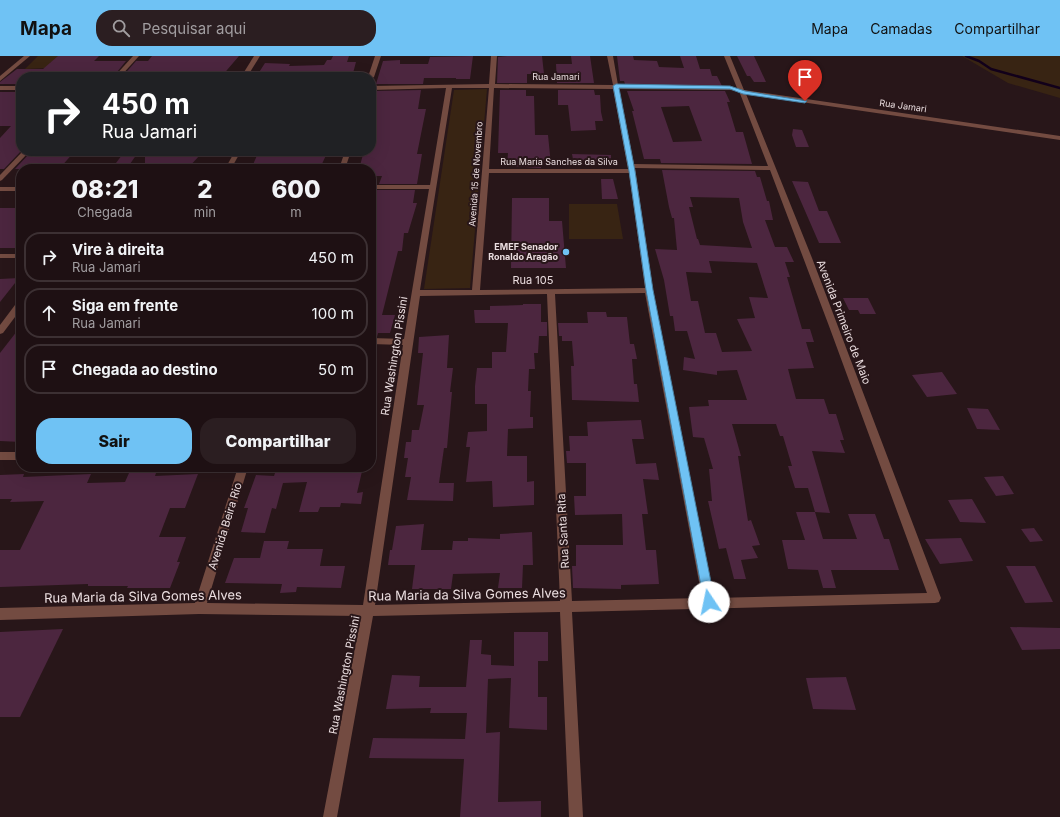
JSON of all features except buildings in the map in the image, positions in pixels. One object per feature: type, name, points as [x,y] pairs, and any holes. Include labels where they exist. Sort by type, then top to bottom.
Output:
[{"type":"street","points":[[0,79],[27,56]]},
{"type":"street","points":[[122,72],[136,56]]},
{"type":"street","points":[[247,72],[257,56]]},
{"type":"street","points":[[373,72],[378,56]]},
{"type":"street","name":"Avenida 15 de Novembro","points":[[476,293],[494,56]]},
{"type":"street","points":[[610,56],[632,169],[649,290],[709,602]]},
{"type":"street","name":"Avenida Primeiro de Maio","points":[[727,56],[773,168],[935,598]]},
{"type":"street","name":"Rua Jamari","points":[[376,88],[616,86],[730,88],[1060,138]]},
{"type":"street","name":"Rua Washington Pissini","points":[[330,817],[368,611],[408,342],[449,87]]},
{"type":"street","points":[[0,88],[16,88]]},
{"type":"street","points":[[0,179],[22,156]]},
{"type":"street","name":"Rua Maria Sanches da Silva","points":[[485,171],[773,168]]},
{"type":"street","points":[[376,187],[433,187]]},
{"type":"street","points":[[0,190],[16,189]]},
{"type":"street","points":[[0,256],[16,256]]},
{"type":"street","name":"Rua 105","points":[[416,294],[649,290]]},
{"type":"street","name":"Rua Santa Rita","points":[[551,292],[576,817]]},
{"type":"street","points":[[0,331],[16,310]]},
{"type":"street","points":[[376,341],[408,342]]},
{"type":"street","points":[[0,456],[16,456]]},
{"type":"street","name":"Avenida Beira Rio","points":[[199,608],[241,472]]},
{"type":"street","name":"Rua Maria da Silva Gomes Alves","points":[[0,614],[199,608],[368,611],[935,598]]},
{"type":"shaded area","points":[[38,56],[58,56],[54,62],[50,62],[51,63],[47,68],[25,69]]},
{"type":"shaded area","points":[[962,56],[1060,56],[1060,98],[1008,83]]},
{"type":"shaded area","points":[[487,89],[470,288],[424,289],[454,90]]},
{"type":"shaded area","points":[[569,204],[617,204],[623,239],[569,239]]},
{"type":"waterway","points":[[966,56],[979,61],[991,69],[1060,88]]},
{"type":"place","name":"EMEF Senador Ronaldo Aragão","points":[[566,252]]},
{"type":"route","points":[[709,602],[649,290],[632,171],[616,86],[730,88],[741,90],[743,92],[805,101]]}]
